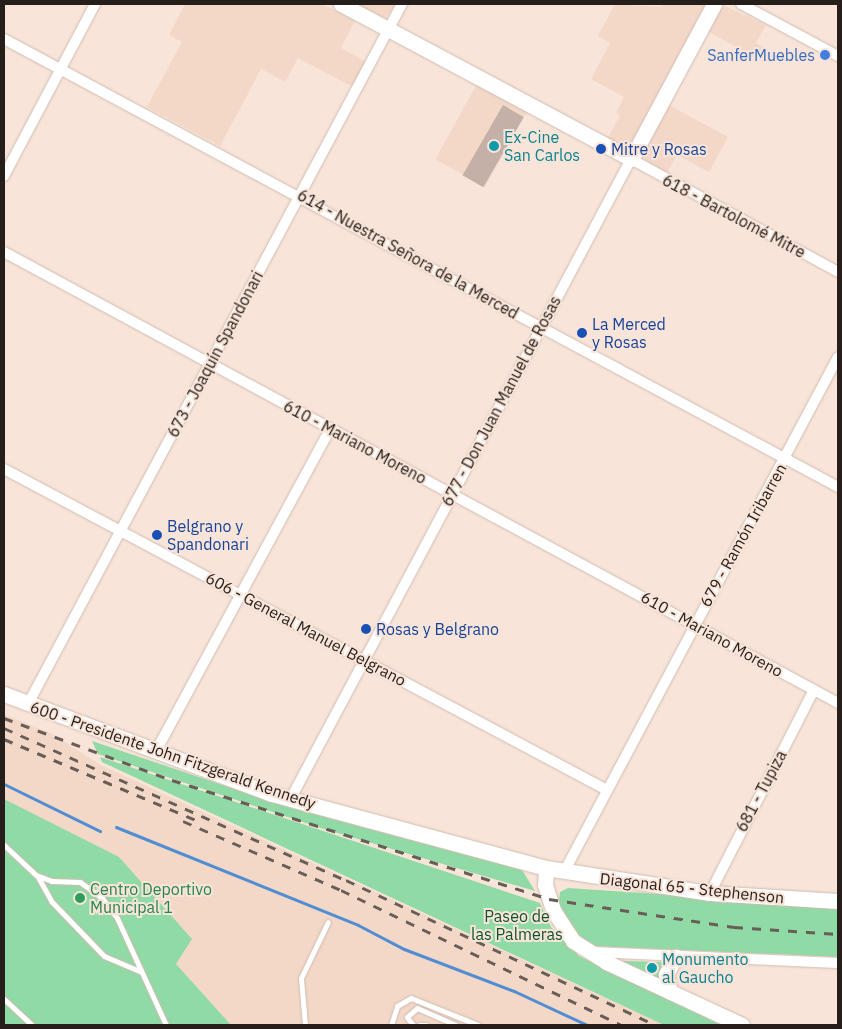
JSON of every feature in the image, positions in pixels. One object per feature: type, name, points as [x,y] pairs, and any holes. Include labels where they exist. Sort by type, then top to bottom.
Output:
[{"type":"street","points":[[4,176],[95,4]]},
{"type":"street","points":[[341,4],[631,160]]},
{"type":"street","name":"673 - Joaquín Spandonari","points":[[28,704],[402,4]]},
{"type":"street","name":"677 - Don Juan Manuel de Rosas","points":[[290,800],[362,658],[714,4]]},
{"type":"street","points":[[741,4],[838,56]]},
{"type":"street","name":"614 - Nuestra Señora de la Merced","points":[[4,38],[300,195],[838,487]]},
{"type":"street","name":"618 - Bartolomé Mitre","points":[[631,160],[838,272]]},
{"type":"street","name":"610 - Mariano Moreno","points":[[4,252],[838,703]]},
{"type":"street","name":"679 - Ramón Iribarren","points":[[564,872],[838,357]]},
{"type":"street","points":[[156,751],[330,428]]},
{"type":"street","name":"606 - General Manuel Belgrano","points":[[4,468],[608,790]]},
{"type":"street","name":"681 - Tupiza","points":[[710,893],[814,690]]},
{"type":"street","name":"600 - Presidente John Fitzgerald Kennedy","points":[[4,694],[290,800],[546,868]]},
{"type":"street","points":[[546,868],[545,885],[553,910],[566,933],[587,952],[742,1025]]},
{"type":"street","name":"Diagonal 65 - Stephenson","points":[[546,868],[710,893],[838,901]]},
{"type":"street","points":[[587,952],[838,963]]},
{"type":"street","points":[[670,992],[666,974],[676,957]]},
{"type":"lane","points":[[4,845],[36,875],[52,902],[104,956],[115,962],[134,965],[143,975]]},
{"type":"lane","points":[[36,875],[52,881],[80,882],[102,898],[117,918],[166,1025]]},
{"type":"lane","points":[[304,1025],[301,978],[328,922]]},
{"type":"lane","points":[[391,1025],[397,1006],[411,998],[478,1025]]},
{"type":"lane","points":[[4,999],[29,1024]]},
{"type":"lane","points":[[413,1025],[407,1017],[417,1008],[456,1025]]},
{"type":"lane","points":[[419,1025],[426,1025]]},
{"type":"shaded area","points":[[185,4],[323,4],[355,21],[341,48],[366,62],[353,87],[298,58],[285,82],[261,69],[220,146],[147,107],[182,42],[169,35]]},
{"type":"shaded area","points":[[355,4],[396,4],[385,18]]},
{"type":"shaded area","points":[[615,4],[660,7],[662,4],[706,4],[632,143],[626,147],[607,139],[620,116],[616,113],[624,97],[591,79],[610,43],[598,36]]},
{"type":"shaded area","points":[[725,6],[766,25],[756,43],[772,52],[766,63],[707,31],[719,9]]},
{"type":"shaded area","points":[[477,84],[527,112],[485,187],[435,159]]},
{"type":"shaded area","points":[[669,105],[728,137],[709,172],[677,155],[667,173],[645,161],[643,152]]},
{"type":"shaded area","points":[[4,714],[50,733],[101,765],[664,1025],[231,1025],[176,964],[119,858],[4,799]]},
{"type":"green space","name":"Paseo de las Palmeras","points":[[92,741],[288,807],[522,870],[535,891],[324,829],[98,754]]},
{"type":"green space","name":"Paseo de las Palmeras","points":[[100,757],[540,903],[551,927],[579,956],[721,1025],[664,1025],[102,762]]},
{"type":"green space","name":"Centro Deportivo Municipal 1","points":[[4,799],[119,857],[192,939],[176,964],[231,1025],[4,1025]]},
{"type":"green space","points":[[568,888],[838,906],[838,957],[592,946],[575,932],[558,908],[560,892]]},
{"type":"green space","points":[[622,961],[663,962],[660,979]]},
{"type":"building","name":"Ex-Cine San Carlos","points":[[503,105],[524,117],[483,187],[462,175]]},
{"type":"waterway","points":[[4,784],[100,831]]},
{"type":"waterway","points":[[116,827],[358,925],[404,949],[514,991],[587,1025]]},
{"type":"railway","points":[[4,718],[172,780],[549,899],[734,927],[838,934]]},
{"type":"railway","points":[[4,728],[346,880],[656,1025]]},
{"type":"railway","points":[[4,739],[196,820]]},
{"type":"railway","points":[[183,821],[341,890],[622,1025]]},
{"type":"place","name":"SanferMuebles","points":[[825,55]]},
{"type":"place","name":"Ex-Cine San Carlos","points":[[494,146]]},
{"type":"place","name":"Mitre y Rosas","points":[[601,149]]},
{"type":"place","name":"La Merced y Rosas","points":[[582,333]]},
{"type":"place","name":"Belgrano y Spandonari","points":[[157,535]]},
{"type":"place","name":"Rosas y Belgrano","points":[[366,629]]},
{"type":"place","name":"Centro Deportivo Municipal 1","points":[[80,898]]},
{"type":"place","name":"Monumento al Gaucho","points":[[652,968]]}]
